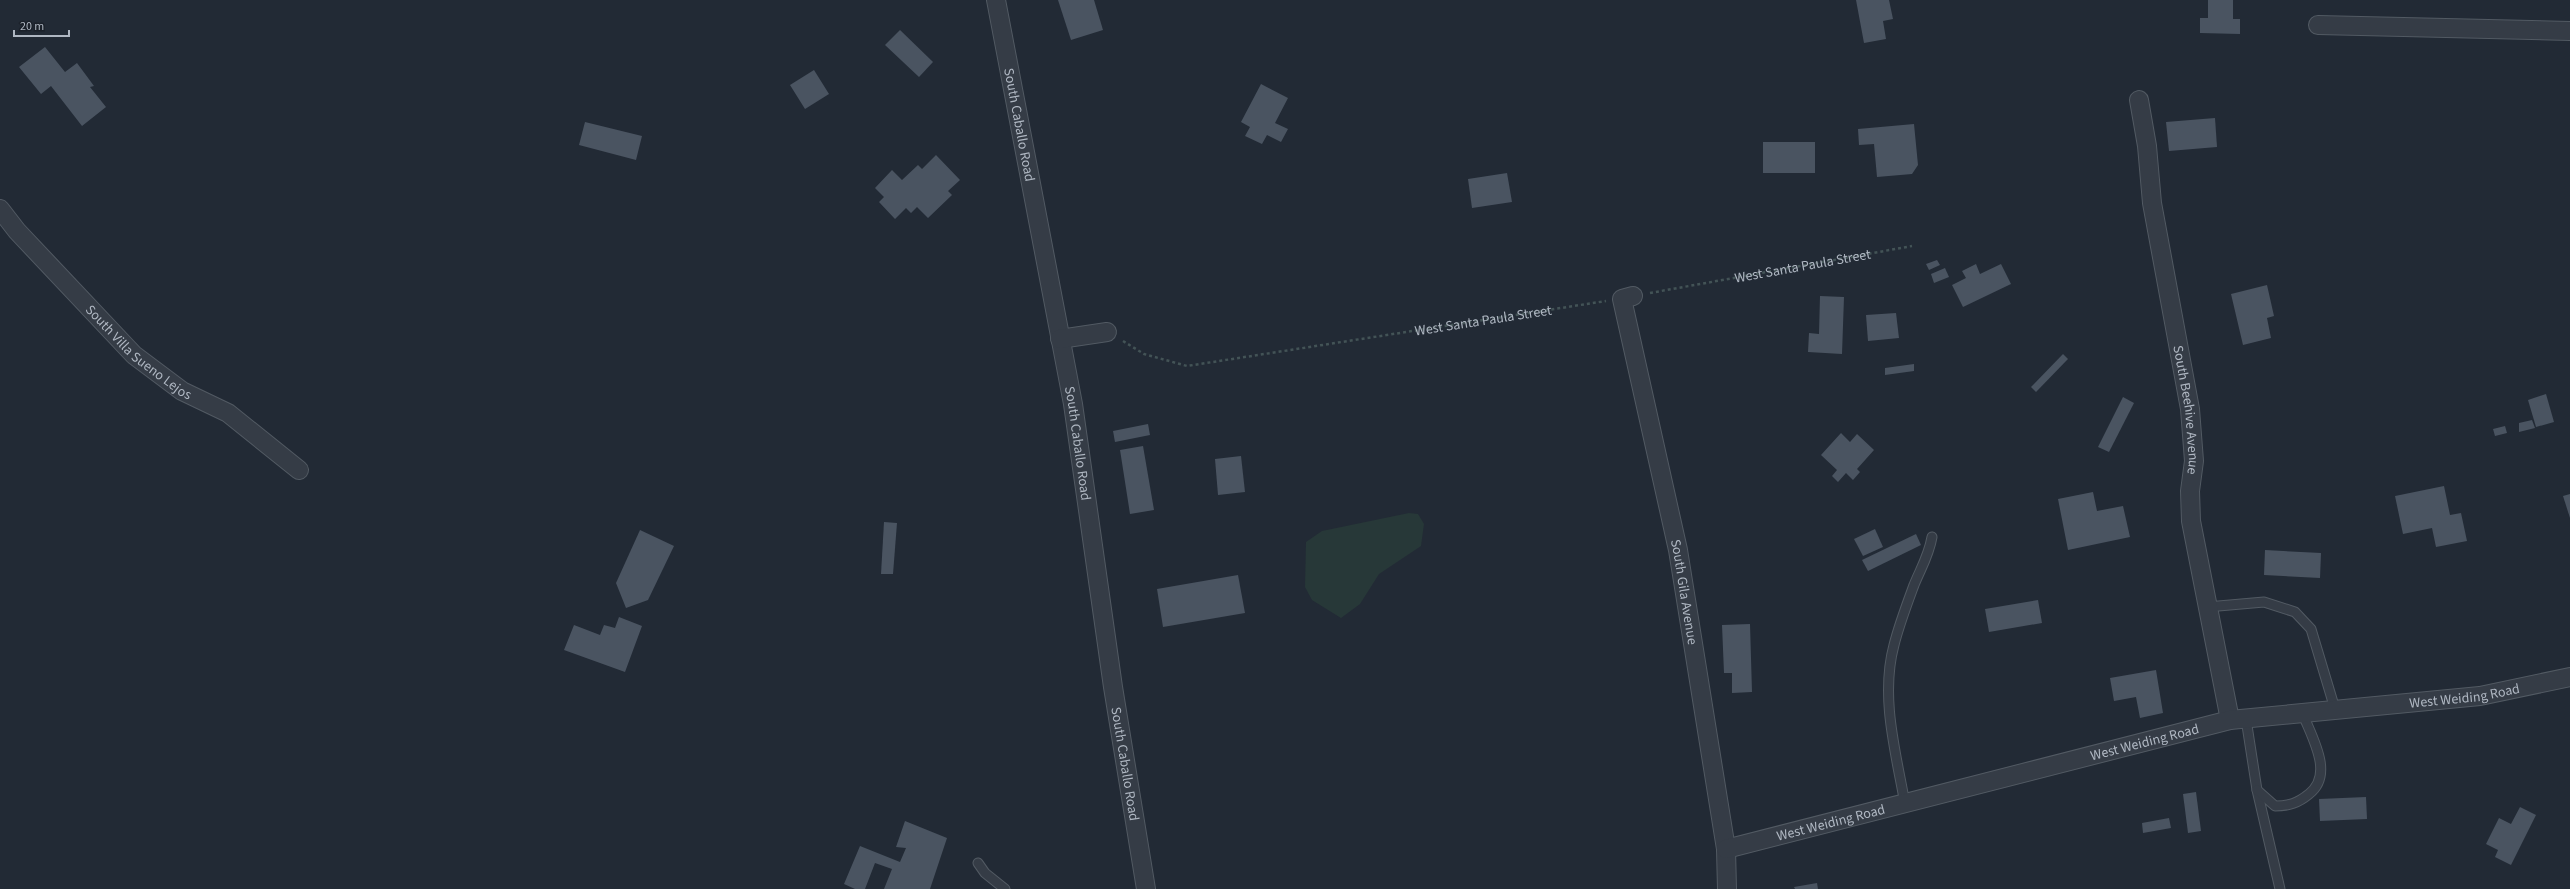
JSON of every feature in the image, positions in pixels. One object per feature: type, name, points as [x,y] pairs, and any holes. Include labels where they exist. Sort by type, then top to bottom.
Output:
[{"type":"street","name":"South Caballo Road","points":[[996,0],[1073,404],[1113,687],[1146,889]]},
{"type":"street","points":[[2318,25],[2570,31]]},
{"type":"street","name":"South Beehive Avenue","points":[[2139,100],[2147,146],[2152,203],[2190,409],[2194,461],[2190,491],[2192,521],[2207,607],[2238,719]]},
{"type":"street","name":"South Villa Sueno Lejos","points":[[0,209],[17,231],[134,355],[182,391],[228,413],[299,470]]},
{"type":"street","name":"South Gila Avenue","points":[[1627,297],[1678,550],[1726,849],[1727,889]]},
{"type":"street","points":[[1060,339],[1107,332]]},
{"type":"street","name":"West Weiding Road","points":[[1726,849],[2238,719],[2480,696],[2570,677]]},
{"type":"lane","points":[[1905,804],[1888,702],[1888,670],[1896,638],[1914,584],[1929,554],[1932,537]]},
{"type":"lane","points":[[2207,607],[2264,602],[2295,612],[2311,629],[2335,709]]},
{"type":"lane","points":[[2257,790],[2275,806],[2290,806],[2314,790],[2321,780],[2320,760],[2302,712]]},
{"type":"lane","points":[[2238,719],[2257,790],[2280,889]]},
{"type":"lane","points":[[978,863],[985,873],[1005,889]]},
{"type":"path","name":"West Santa Paula Street","points":[[1107,332],[1144,354],[1187,366],[1627,297],[1912,246]]},
{"type":"shaded area","points":[[1409,513],[1418,514],[1424,524],[1421,546],[1379,574],[1360,604],[1341,618],[1312,600],[1305,587],[1306,542],[1322,531]]},
{"type":"building","points":[[1058,0],[1094,0],[1103,30],[1071,40]]},
{"type":"building","points":[[1856,0],[1889,0],[1893,19],[1883,21],[1886,39],[1864,43]]},
{"type":"building","points":[[2208,0],[2233,0],[2233,19],[2240,19],[2240,34],[2200,33],[2200,18],[2208,18]]},
{"type":"building","points":[[900,30],[933,62],[919,77],[885,45]]},
{"type":"building","points":[[45,47],[65,72],[77,63],[94,86],[90,87],[106,107],[82,126],[51,86],[41,94],[19,67]]},
{"type":"building","points":[[814,70],[829,94],[805,109],[790,85]]},
{"type":"building","points":[[1261,84],[1288,98],[1275,123],[1288,129],[1281,142],[1267,135],[1262,144],[1245,136],[1250,127],[1241,122]]},
{"type":"building","points":[[2215,118],[2217,147],[2169,151],[2166,122]]},
{"type":"building","points":[[585,122],[642,136],[636,160],[579,145]]},
{"type":"building","points":[[1914,124],[1918,165],[1912,174],[1877,177],[1874,144],[1859,145],[1858,129]]},
{"type":"building","points":[[1763,142],[1815,142],[1815,173],[1763,173]]},
{"type":"building","points":[[936,155],[960,180],[948,191],[952,195],[928,218],[917,207],[911,213],[906,208],[895,219],[879,202],[884,197],[875,188],[892,170],[902,180],[918,165],[922,169]]},
{"type":"building","points":[[1507,173],[1512,202],[1472,208],[1468,179]]},
{"type":"building","points":[[1937,260],[1940,265],[1929,270],[1926,264]]},
{"type":"building","points":[[1976,264],[1980,274],[2001,264],[2011,284],[1963,307],[1952,285],[1966,278],[1962,271]]},
{"type":"building","points":[[1945,268],[1949,277],[1934,283],[1931,274]]},
{"type":"building","points":[[2267,285],[2274,316],[2267,318],[2271,338],[2243,345],[2231,294]]},
{"type":"building","points":[[1820,296],[1844,297],[1842,354],[1808,352],[1809,333],[1819,334]]},
{"type":"building","points":[[1896,313],[1899,338],[1868,341],[1866,315]]},
{"type":"building","points":[[2063,354],[2068,359],[2036,392],[2031,387]]},
{"type":"building","points":[[1914,364],[1914,371],[1885,375],[1885,368]]},
{"type":"building","points":[[2546,394],[2554,422],[2536,427],[2528,400]]},
{"type":"building","points":[[2123,397],[2134,403],[2109,452],[2098,447]]},
{"type":"building","points":[[2532,420],[2535,428],[2519,432],[2519,423]]},
{"type":"building","points":[[1148,424],[1150,435],[1115,442],[1113,431]]},
{"type":"building","points":[[2505,426],[2507,433],[2495,436],[2493,429]]},
{"type":"building","points":[[1841,433],[1850,442],[1857,434],[1874,450],[1857,469],[1860,472],[1853,480],[1846,473],[1838,482],[1832,476],[1837,470],[1821,455]]},
{"type":"building","points":[[1143,446],[1154,510],[1130,514],[1120,450]]},
{"type":"building","points":[[1241,456],[1245,492],[1218,495],[1215,459]]},
{"type":"building","points":[[2444,486],[2450,515],[2461,513],[2467,541],[2436,547],[2432,528],[2403,534],[2395,496]]},
{"type":"building","points":[[2093,492],[2097,511],[2123,506],[2130,537],[2068,550],[2058,499]]},
{"type":"building","points":[[2570,494],[2570,518],[2563,496]]},
{"type":"building","points":[[884,522],[897,523],[893,574],[881,574]]},
{"type":"building","points":[[1875,529],[1883,547],[1863,556],[1854,539]]},
{"type":"building","points":[[640,530],[674,546],[648,600],[626,608],[616,583]]},
{"type":"building","points":[[1916,534],[1921,545],[1868,571],[1862,560]]},
{"type":"building","points":[[2265,550],[2321,553],[2320,578],[2264,575]]},
{"type":"building","points":[[1238,575],[1245,613],[1163,627],[1157,589]]},
{"type":"building","points":[[2038,600],[2042,623],[1989,632],[1985,609]]},
{"type":"building","points":[[619,617],[642,626],[625,672],[564,650],[574,625],[600,635],[604,625],[615,628]]},
{"type":"building","points":[[1750,624],[1752,692],[1732,693],[1732,673],[1724,673],[1722,625]]},
{"type":"building","points":[[2156,670],[2163,713],[2140,718],[2136,697],[2114,701],[2110,678]]},
{"type":"building","points":[[2196,792],[2201,831],[2188,833],[2183,794]]},
{"type":"building","points":[[2366,797],[2367,819],[2320,821],[2319,799]]},
{"type":"building","points":[[2520,807],[2536,815],[2511,865],[2495,857],[2498,850],[2486,844],[2499,818],[2511,824]]},
{"type":"building","points":[[2169,818],[2171,828],[2143,833],[2142,823]]},
{"type":"building","points":[[905,821],[947,838],[930,889],[884,889],[892,869],[875,863],[865,889],[855,889],[844,884],[860,846],[900,862],[906,848],[896,847]]},
{"type":"building","points":[[1817,883],[1818,889],[1795,889],[1794,887]]}]
